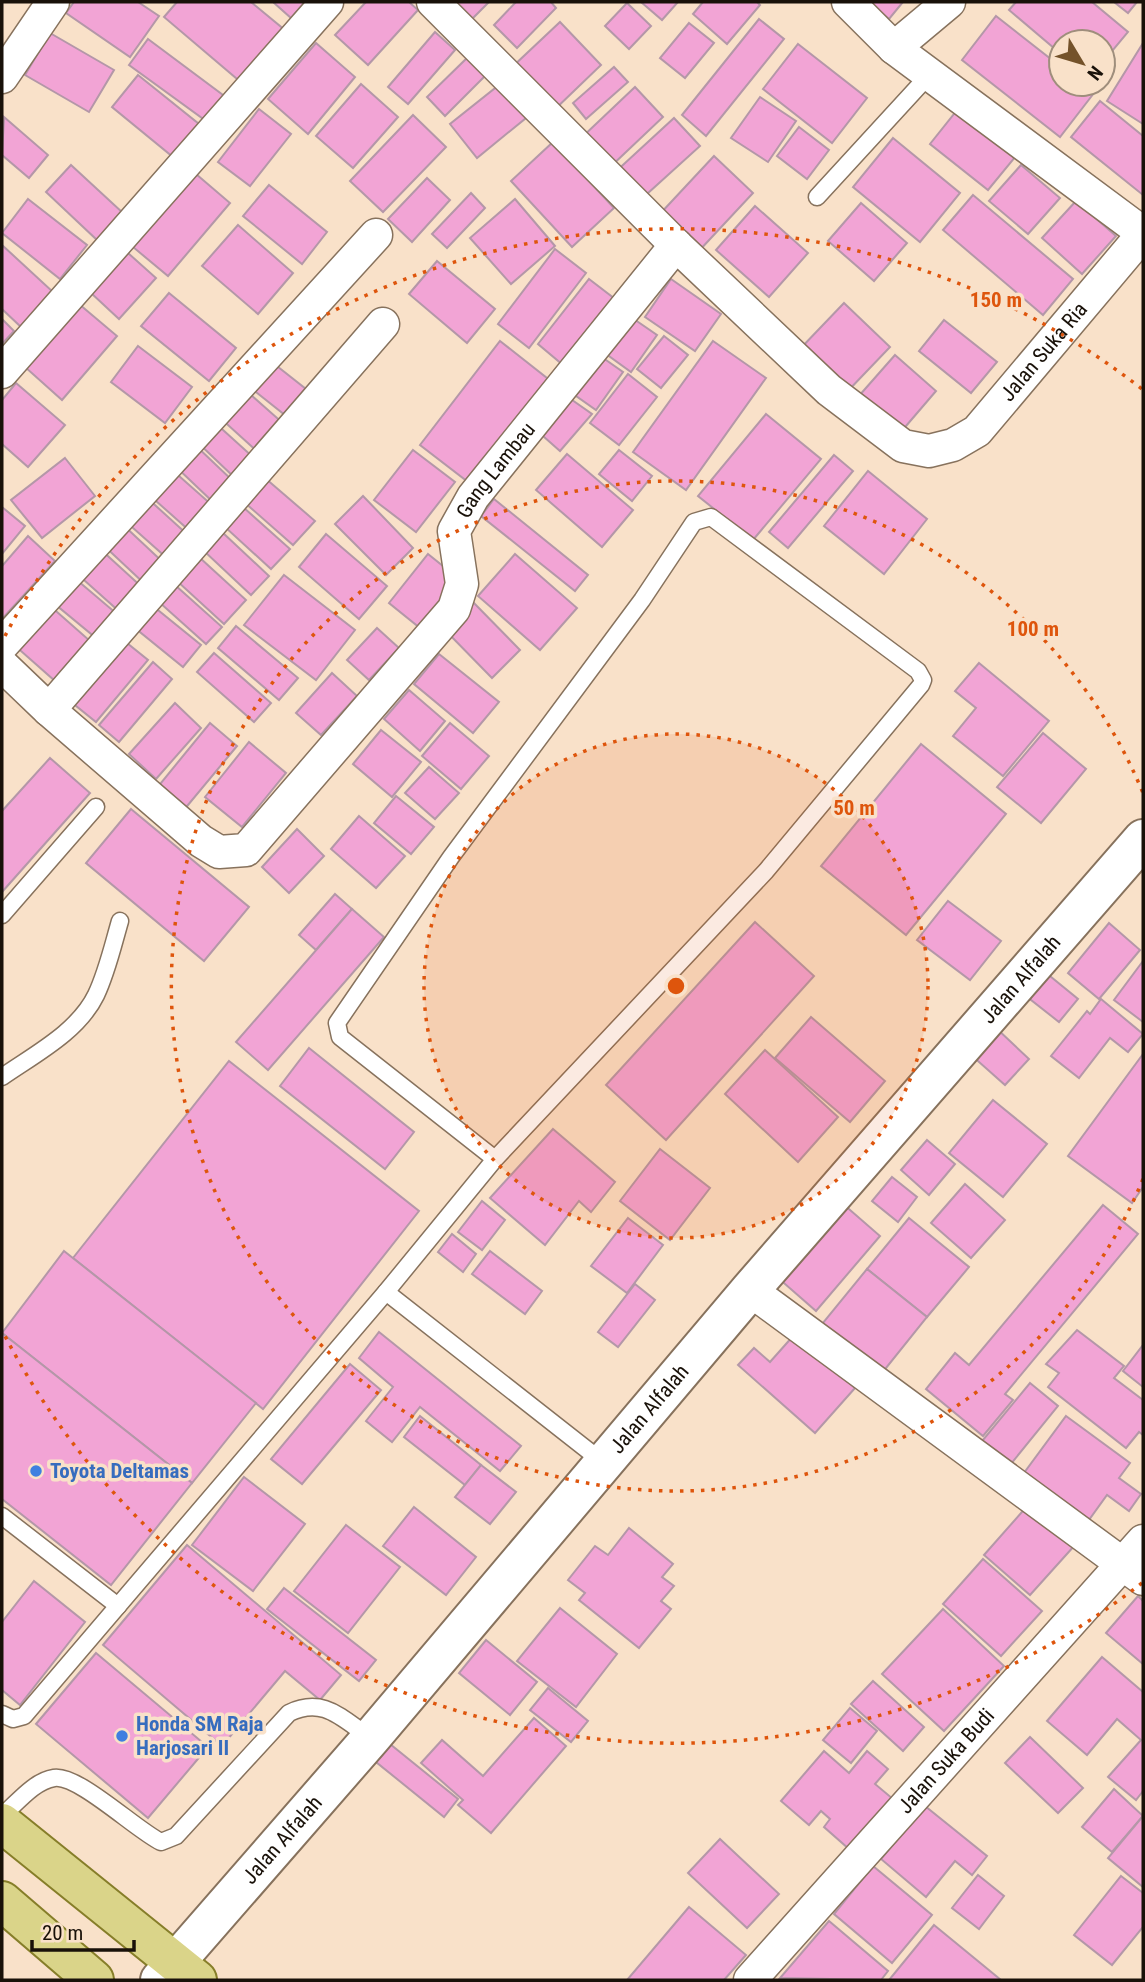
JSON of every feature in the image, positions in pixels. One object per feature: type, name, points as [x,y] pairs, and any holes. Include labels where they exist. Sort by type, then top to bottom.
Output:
[{"type":"main road","points":[[2,1823],[177,1974]]},
{"type":"main road","points":[[2,1900],[94,1980]]},
{"type":"street","points":[[2,78],[53,2]]},
{"type":"street","points":[[2,372],[327,2]]},
{"type":"street","points":[[433,2],[676,246]]},
{"type":"street","points":[[848,2],[894,48],[1143,233]]},
{"type":"street","points":[[894,48],[949,2]]},
{"type":"street","name":"Jalan Suka Ria","points":[[676,246],[829,390],[903,446],[929,451],[953,445],[977,431],[1143,233]]},
{"type":"street","points":[[2,645],[376,235]]},
{"type":"street","name":"Gang Lambau","points":[[2,665],[49,710],[201,841],[219,852],[246,850],[454,610],[461,584],[454,531],[473,498],[676,246]]},
{"type":"street","points":[[49,710],[383,324]]},
{"type":"street","name":"Jalan Alfalah","points":[[177,1974],[371,1738],[750,1290],[1143,839]]},
{"type":"street","points":[[750,1290],[1137,1561]]},
{"type":"street","name":"Jalan Suka Budi","points":[[750,1980],[1137,1561]]},
{"type":"lane","points":[[817,197],[929,75]]},
{"type":"lane","points":[[2,1714],[13,1719],[24,1716],[386,1293],[495,1159],[766,871],[824,804],[923,680],[918,671],[711,517],[694,522],[634,611],[451,857],[337,1023],[340,1037],[495,1159]]},
{"type":"lane","points":[[2,915],[96,807]]},
{"type":"lane","points":[[2,1077],[66,1032],[86,1013],[97,994],[120,921]]},
{"type":"lane","points":[[386,1293],[604,1463]]},
{"type":"lane","points":[[2,1516],[118,1606]]},
{"type":"lane","points":[[2,1816],[38,1784],[56,1777],[73,1782],[146,1835],[161,1842],[176,1836],[289,1713],[308,1704],[326,1709],[371,1738]]},
{"type":"building","points":[[74,2],[138,2],[159,16],[130,57],[66,13]]},
{"type":"building","points":[[177,2],[251,2],[286,31],[243,84],[164,17]]},
{"type":"building","points":[[273,2],[305,2],[291,18]]},
{"type":"building","points":[[366,2],[409,2],[418,10],[368,65],[335,35]]},
{"type":"building","points":[[447,2],[489,2],[469,22]]},
{"type":"building","points":[[516,2],[551,2],[556,8],[517,48],[494,25]]},
{"type":"building","points":[[641,2],[678,2],[662,20]]},
{"type":"building","points":[[703,2],[757,2],[760,5],[727,44],[693,14]]},
{"type":"building","points":[[869,2],[903,2],[889,19]]},
{"type":"building","points":[[1016,2],[1092,2],[1128,32],[1117,45],[1117,28],[1047,28],[1047,42],[1009,10]]},
{"type":"building","points":[[1114,2],[1137,2],[1128,13]]},
{"type":"building","points":[[627,3],[651,26],[629,49],[605,26]]},
{"type":"building","points":[[996,16],[1047,56],[1047,98],[1090,98],[1060,137],[962,60]]},
{"type":"building","points":[[759,19],[784,39],[706,136],[682,115]]},
{"type":"building","points":[[560,22],[601,65],[551,113],[509,70]]},
{"type":"building","points":[[689,23],[714,43],[685,78],[660,58]]},
{"type":"building","points":[[435,32],[455,50],[408,104],[388,87]]},
{"type":"building","points":[[50,33],[114,70],[89,112],[25,75]]},
{"type":"building","points":[[148,39],[231,101],[213,126],[129,65]]},
{"type":"building","points":[[316,43],[355,77],[308,134],[268,99]]},
{"type":"building","points":[[1143,43],[1143,124],[1107,101],[1109,98],[1117,98],[1117,85]]},
{"type":"building","points":[[798,44],[867,98],[832,143],[763,89]]},
{"type":"building","points":[[468,57],[486,75],[445,116],[427,97]]},
{"type":"building","points":[[614,67],[628,82],[586,119],[573,103]]},
{"type":"building","points":[[138,75],[199,124],[173,157],[112,107]]},
{"type":"building","points":[[361,84],[398,117],[353,168],[316,136]]},
{"type":"building","points":[[499,85],[526,118],[477,158],[450,124]]},
{"type":"building","points":[[635,87],[663,117],[607,170],[579,140]]},
{"type":"building","points":[[760,97],[796,121],[768,162],[731,138]]},
{"type":"building","points":[[1100,101],[1143,136],[1143,195],[1071,137]]},
{"type":"building","points":[[259,109],[291,134],[250,186],[218,162]]},
{"type":"building","points":[[958,109],[1016,156],[988,190],[930,144]]},
{"type":"building","points":[[413,115],[446,147],[383,212],[350,181]]},
{"type":"building","points":[[4,117],[48,155],[29,178],[2,155]]},
{"type":"building","points":[[674,118],[700,146],[637,203],[612,175]]},
{"type":"building","points":[[799,127],[829,150],[807,179],[777,156]]},
{"type":"building","points":[[893,138],[960,193],[920,242],[853,187]]},
{"type":"building","points":[[553,142],[614,208],[572,247],[511,181]]},
{"type":"building","points":[[714,156],[753,193],[697,253],[658,216]]},
{"type":"building","points":[[71,165],[123,213],[97,240],[46,192]]},
{"type":"building","points":[[1021,165],[1060,198],[1028,234],[989,201]]},
{"type":"building","points":[[196,174],[230,203],[168,276],[133,247]]},
{"type":"building","points":[[427,178],[450,200],[412,242],[388,219]]},
{"type":"building","points":[[269,185],[327,232],[302,264],[243,216]]},
{"type":"building","points":[[471,193],[485,208],[447,248],[432,234]]},
{"type":"building","points":[[973,195],[1073,279],[1043,315],[943,230]]},
{"type":"building","points":[[28,199],[87,245],[60,279],[2,233]]},
{"type":"building","points":[[515,199],[555,246],[511,284],[470,238]]},
{"type":"building","points":[[1076,201],[1116,236],[1082,274],[1042,238]]},
{"type":"building","points":[[861,203],[907,243],[874,281],[828,241]]},
{"type":"building","points":[[755,206],[808,253],[769,297],[716,250]]},
{"type":"building","points":[[238,225],[293,273],[258,314],[202,266]]},
{"type":"building","points":[[2,245],[53,292],[21,327],[2,309]]},
{"type":"building","points":[[555,249],[586,273],[529,348],[498,324]]},
{"type":"building","points":[[128,253],[156,278],[119,319],[91,293]]},
{"type":"building","points":[[437,261],[495,309],[467,343],[409,294]]},
{"type":"building","points":[[589,279],[615,299],[563,365],[538,344]]},
{"type":"building","points":[[671,279],[721,314],[695,351],[645,317]]},
{"type":"building","points":[[169,293],[236,348],[209,381],[141,326]]},
{"type":"building","points":[[844,303],[890,347],[844,395],[798,351]]},
{"type":"building","points":[[79,304],[117,336],[62,400],[25,367]]},
{"type":"building","points":[[628,315],[657,335],[631,372],[602,351]]},
{"type":"building","points":[[2,319],[14,331],[2,344]]},
{"type":"building","points":[[944,320],[997,362],[971,393],[919,351]]},
{"type":"building","points":[[664,336],[688,355],[661,388],[637,369]]},
{"type":"building","points":[[500,341],[552,382],[472,485],[420,445]]},
{"type":"building","points":[[713,341],[766,378],[686,490],[633,452]]},
{"type":"building","points":[[138,346],[192,387],[165,423],[111,382]]},
{"type":"building","points":[[596,353],[623,372],[596,410],[569,391]]},
{"type":"building","points":[[895,355],[936,391],[900,433],[858,397]]},
{"type":"building","points":[[268,359],[311,393],[290,419],[247,385]]},
{"type":"building","points":[[628,374],[657,397],[619,445],[590,423]]},
{"type":"building","points":[[16,383],[65,425],[28,467],[2,444],[2,400]]},
{"type":"building","points":[[243,388],[285,425],[260,454],[218,416]]},
{"type":"building","points":[[565,395],[592,414],[560,451],[535,429]]},
{"type":"building","points":[[766,414],[821,459],[753,540],[698,496]]},
{"type":"building","points":[[212,420],[254,458],[235,478],[194,439]]},
{"type":"building","points":[[193,443],[234,482],[214,503],[173,464]]},
{"type":"building","points":[[413,450],[455,482],[416,532],[374,500]]},
{"type":"building","points":[[619,450],[652,476],[632,501],[599,474]]},
{"type":"building","points":[[567,454],[633,510],[602,547],[536,490]]},
{"type":"building","points":[[834,455],[853,471],[788,548],[769,532]]},
{"type":"building","points":[[65,458],[95,496],[42,538],[11,500]]},
{"type":"building","points":[[170,468],[213,506],[191,532],[147,493]]},
{"type":"building","points":[[868,471],[927,519],[884,574],[824,526]]},
{"type":"building","points":[[265,478],[315,521],[293,545],[244,502]]},
{"type":"building","points":[[145,496],[189,536],[168,559],[124,520]]},
{"type":"building","points":[[363,496],[413,548],[386,575],[335,524]]},
{"type":"building","points":[[494,499],[588,575],[575,591],[481,516]]},
{"type":"building","points":[[2,507],[25,526],[2,554]]},
{"type":"building","points":[[243,507],[290,549],[271,569],[225,527]]},
{"type":"building","points":[[120,522],[166,565],[147,586],[101,543]]},
{"type":"building","points":[[222,532],[269,576],[251,595],[204,551]]},
{"type":"building","points":[[326,534],[387,586],[359,619],[299,567]]},
{"type":"building","points":[[28,536],[55,561],[2,619],[2,566]]},
{"type":"building","points":[[98,547],[144,589],[121,613],[75,572]]},
{"type":"building","points":[[428,554],[459,579],[420,628],[389,603]]},
{"type":"building","points":[[515,554],[577,608],[540,650],[478,596]]},
{"type":"building","points":[[199,557],[246,600],[224,624],[177,581]]},
{"type":"building","points":[[71,575],[117,614],[96,638],[50,600]]},
{"type":"building","points":[[284,575],[355,630],[316,680],[244,625]]},
{"type":"building","points":[[175,585],[222,627],[206,644],[159,602]]},
{"type":"building","points":[[470,599],[520,650],[492,678],[442,627]]},
{"type":"building","points":[[48,604],[90,641],[55,681],[13,644]]},
{"type":"building","points":[[153,606],[201,645],[183,667],[135,628]]},
{"type":"building","points":[[236,626],[298,678],[279,700],[218,648]]},
{"type":"building","points":[[377,628],[399,648],[369,680],[347,660]]},
{"type":"building","points":[[122,639],[148,660],[96,722],[70,701]]},
{"type":"building","points":[[214,653],[271,703],[254,722],[197,672]]},
{"type":"building","points":[[439,654],[499,702],[473,733],[414,684]]},
{"type":"building","points":[[153,662],[172,679],[119,742],[99,725]]},
{"type":"building","points":[[979,663],[1049,721],[1003,776],[953,736],[976,708],[955,691]]},
{"type":"building","points":[[332,673],[357,696],[321,735],[296,713]]},
{"type":"building","points":[[409,690],[445,721],[420,751],[384,719]]},
{"type":"building","points":[[175,703],[201,728],[156,779],[129,754]]},
{"type":"building","points":[[210,723],[237,746],[183,811],[156,789]]},
{"type":"building","points":[[450,723],[489,756],[461,789],[422,756]]},
{"type":"building","points":[[381,730],[421,762],[392,797],[353,764]]},
{"type":"building","points":[[1043,733],[1086,769],[1041,823],[997,787]]},
{"type":"building","points":[[249,742],[286,773],[242,827],[205,797]]},
{"type":"building","points":[[921,744],[1006,814],[906,935],[821,866]]},
{"type":"building","points":[[50,758],[90,793],[2,892],[2,811]]},
{"type":"building","points":[[429,767],[459,793],[435,819],[405,793]]},
{"type":"building","points":[[396,796],[434,827],[411,854],[374,823]]},
{"type":"building","points":[[131,809],[249,907],[204,961],[86,863]]},
{"type":"building","points":[[359,816],[405,856],[376,888],[331,849]]},
{"type":"building","points":[[297,829],[324,856],[289,893],[262,867]]},
{"type":"building","points":[[335,894],[352,909],[316,950],[299,935]]},
{"type":"building","points":[[948,901],[1001,941],[970,980],[917,940]]},
{"type":"building","points":[[352,909],[384,937],[268,1070],[236,1042]]},
{"type":"building","points":[[755,922],[814,976],[666,1140],[606,1085]]},
{"type":"building","points":[[1109,923],[1140,950],[1099,999],[1068,973]]},
{"type":"building","points":[[1143,961],[1143,1022],[1114,1000]]},
{"type":"building","points":[[1045,972],[1078,999],[1059,1022],[1026,996]]},
{"type":"building","points":[[1101,999],[1143,1034],[1128,1052],[1110,1038],[1079,1078],[1051,1056],[1087,1011],[1090,1014]]},
{"type":"building","points":[[811,1017],[885,1081],[850,1122],[775,1058]]},
{"type":"building","points":[[995,1027],[1029,1059],[1005,1085],[970,1054]]},
{"type":"building","points":[[309,1048],[414,1132],[385,1169],[280,1086]]},
{"type":"building","points":[[765,1050],[838,1117],[798,1162],[725,1094]]},
{"type":"building","points":[[1143,1054],[1143,1187],[1132,1203],[1068,1156]]},
{"type":"building","points":[[229,1061],[419,1211],[263,1409],[73,1258]]},
{"type":"building","points":[[993,1100],[1047,1144],[1003,1197],[949,1153]]},
{"type":"building","points":[[553,1129],[615,1182],[591,1212],[579,1201],[545,1245],[490,1198]]},
{"type":"building","points":[[927,1140],[955,1164],[929,1195],[901,1170]]},
{"type":"building","points":[[660,1149],[710,1188],[670,1240],[620,1201]]},
{"type":"building","points":[[892,1177],[917,1197],[898,1222],[872,1201]]},
{"type":"building","points":[[965,1184],[1005,1220],[971,1258],[931,1223]]},
{"type":"building","points":[[482,1201],[505,1220],[482,1250],[458,1232]]},
{"type":"building","points":[[842,1203],[880,1236],[816,1311],[777,1277]]},
{"type":"building","points":[[1103,1205],[1138,1234],[1005,1394],[1013,1400],[983,1436],[926,1389],[955,1353],[969,1365]]},
{"type":"building","points":[[628,1218],[663,1245],[627,1293],[591,1266]]},
{"type":"building","points":[[909,1218],[969,1267],[927,1317],[867,1269]]},
{"type":"building","points":[[452,1234],[476,1254],[463,1272],[438,1252]]},
{"type":"building","points":[[64,1251],[256,1403],[192,1483],[2,1333]]},
{"type":"building","points":[[490,1251],[542,1291],[525,1314],[472,1274]]},
{"type":"building","points":[[867,1269],[927,1317],[882,1373],[822,1324]]},
{"type":"building","points":[[635,1284],[655,1300],[618,1347],[598,1332]]},
{"type":"building","points":[[1077,1330],[1124,1366],[1114,1378],[1143,1400],[1143,1435],[1139,1432],[1126,1448],[1048,1387],[1059,1373],[1046,1364]]},
{"type":"building","points":[[379,1332],[521,1446],[500,1471],[420,1407],[392,1442],[366,1421],[393,1387],[359,1358]]},
{"type":"building","points":[[2,1333],[192,1483],[111,1585],[2,1499]]},
{"type":"building","points":[[794,1335],[855,1388],[815,1433],[738,1365],[754,1348],[770,1362]]},
{"type":"building","points":[[1143,1345],[1143,1387],[1123,1371]]},
{"type":"building","points":[[350,1364],[381,1390],[302,1484],[271,1459]]},
{"type":"building","points":[[1030,1383],[1058,1406],[1006,1470],[978,1446]]},
{"type":"building","points":[[420,1416],[481,1465],[465,1485],[404,1437]]},
{"type":"building","points":[[1066,1416],[1130,1463],[1119,1478],[1141,1494],[1129,1511],[1107,1495],[1086,1524],[1021,1477]]},
{"type":"building","points":[[481,1465],[516,1492],[490,1524],[455,1497]]},
{"type":"building","points":[[244,1477],[305,1524],[253,1591],[192,1545]]},
{"type":"building","points":[[1029,1504],[1075,1545],[1030,1595],[984,1555]]},
{"type":"building","points":[[414,1507],[476,1557],[446,1595],[383,1546]]},
{"type":"building","points":[[346,1525],[400,1567],[348,1633],[294,1591]]},
{"type":"building","points":[[629,1528],[673,1564],[662,1577],[674,1586],[661,1601],[671,1609],[639,1648],[579,1600],[585,1593],[568,1580],[595,1546],[608,1555]]},
{"type":"building","points":[[187,1545],[341,1675],[320,1700],[285,1671],[222,1746],[103,1645]]},
{"type":"building","points":[[983,1559],[1042,1611],[1001,1656],[943,1604]]},
{"type":"building","points":[[34,1581],[85,1622],[20,1705],[2,1690],[2,1622]]},
{"type":"building","points":[[284,1588],[376,1660],[359,1681],[267,1609]]},
{"type":"building","points":[[1138,1596],[1143,1601],[1143,1664],[1106,1633]]},
{"type":"building","points":[[560,1608],[617,1654],[576,1707],[517,1661]]},
{"type":"building","points":[[943,1609],[1004,1666],[944,1731],[882,1674]]},
{"type":"building","points":[[486,1640],[537,1682],[510,1715],[459,1673]]},
{"type":"building","name":"Honda SM Raja Harjosari II","points":[[96,1653],[208,1747],[148,1818],[36,1724]]},
{"type":"building","points":[[1102,1657],[1143,1692],[1143,1791],[1136,1800],[1108,1777],[1141,1740],[1117,1719],[1087,1755],[1047,1721]]},
{"type":"building","points":[[873,1681],[924,1727],[903,1751],[851,1704]]},
{"type":"building","points":[[548,1688],[588,1721],[571,1742],[530,1710]]},
{"type":"building","points":[[850,1708],[877,1731],[851,1763],[823,1740]]},
{"type":"building","points":[[534,1718],[566,1746],[491,1833],[458,1805],[463,1800],[421,1763],[442,1740],[483,1776]]},
{"type":"building","points":[[1030,1737],[1083,1788],[1058,1813],[1005,1763]]},
{"type":"building","points":[[390,1744],[458,1799],[444,1817],[376,1762]]},
{"type":"building","points":[[824,1751],[849,1773],[867,1751],[888,1769],[875,1784],[893,1799],[849,1849],[824,1827],[830,1819],[821,1811],[809,1825],[781,1801]]},
{"type":"building","points":[[1114,1789],[1143,1816],[1112,1852],[1082,1827]]},
{"type":"building","points":[[925,1806],[987,1856],[972,1875],[955,1861],[926,1897],[881,1859]]},
{"type":"building","points":[[1143,1816],[1143,1887],[1108,1858]]},
{"type":"building","points":[[720,1839],[779,1894],[747,1928],[688,1873]]},
{"type":"building","points":[[873,1866],[932,1915],[892,1963],[834,1914]]},
{"type":"building","points":[[978,1875],[1004,1896],[979,1929],[952,1908]]},
{"type":"building","points":[[1121,1876],[1143,1893],[1143,1927],[1112,1965],[1074,1935]]},
{"type":"building","points":[[689,1907],[746,1955],[724,1980],[627,1980]]},
{"type":"building","points":[[829,1921],[888,1971],[881,1980],[780,1978]]},
{"type":"building","points":[[934,1925],[1001,1980],[889,1980]]},
{"type":"place","name":"Toyota Deltamas","points":[[36,1471]]},
{"type":"place","name":"Honda SM Raja Harjosari II","points":[[122,1736]]}]
